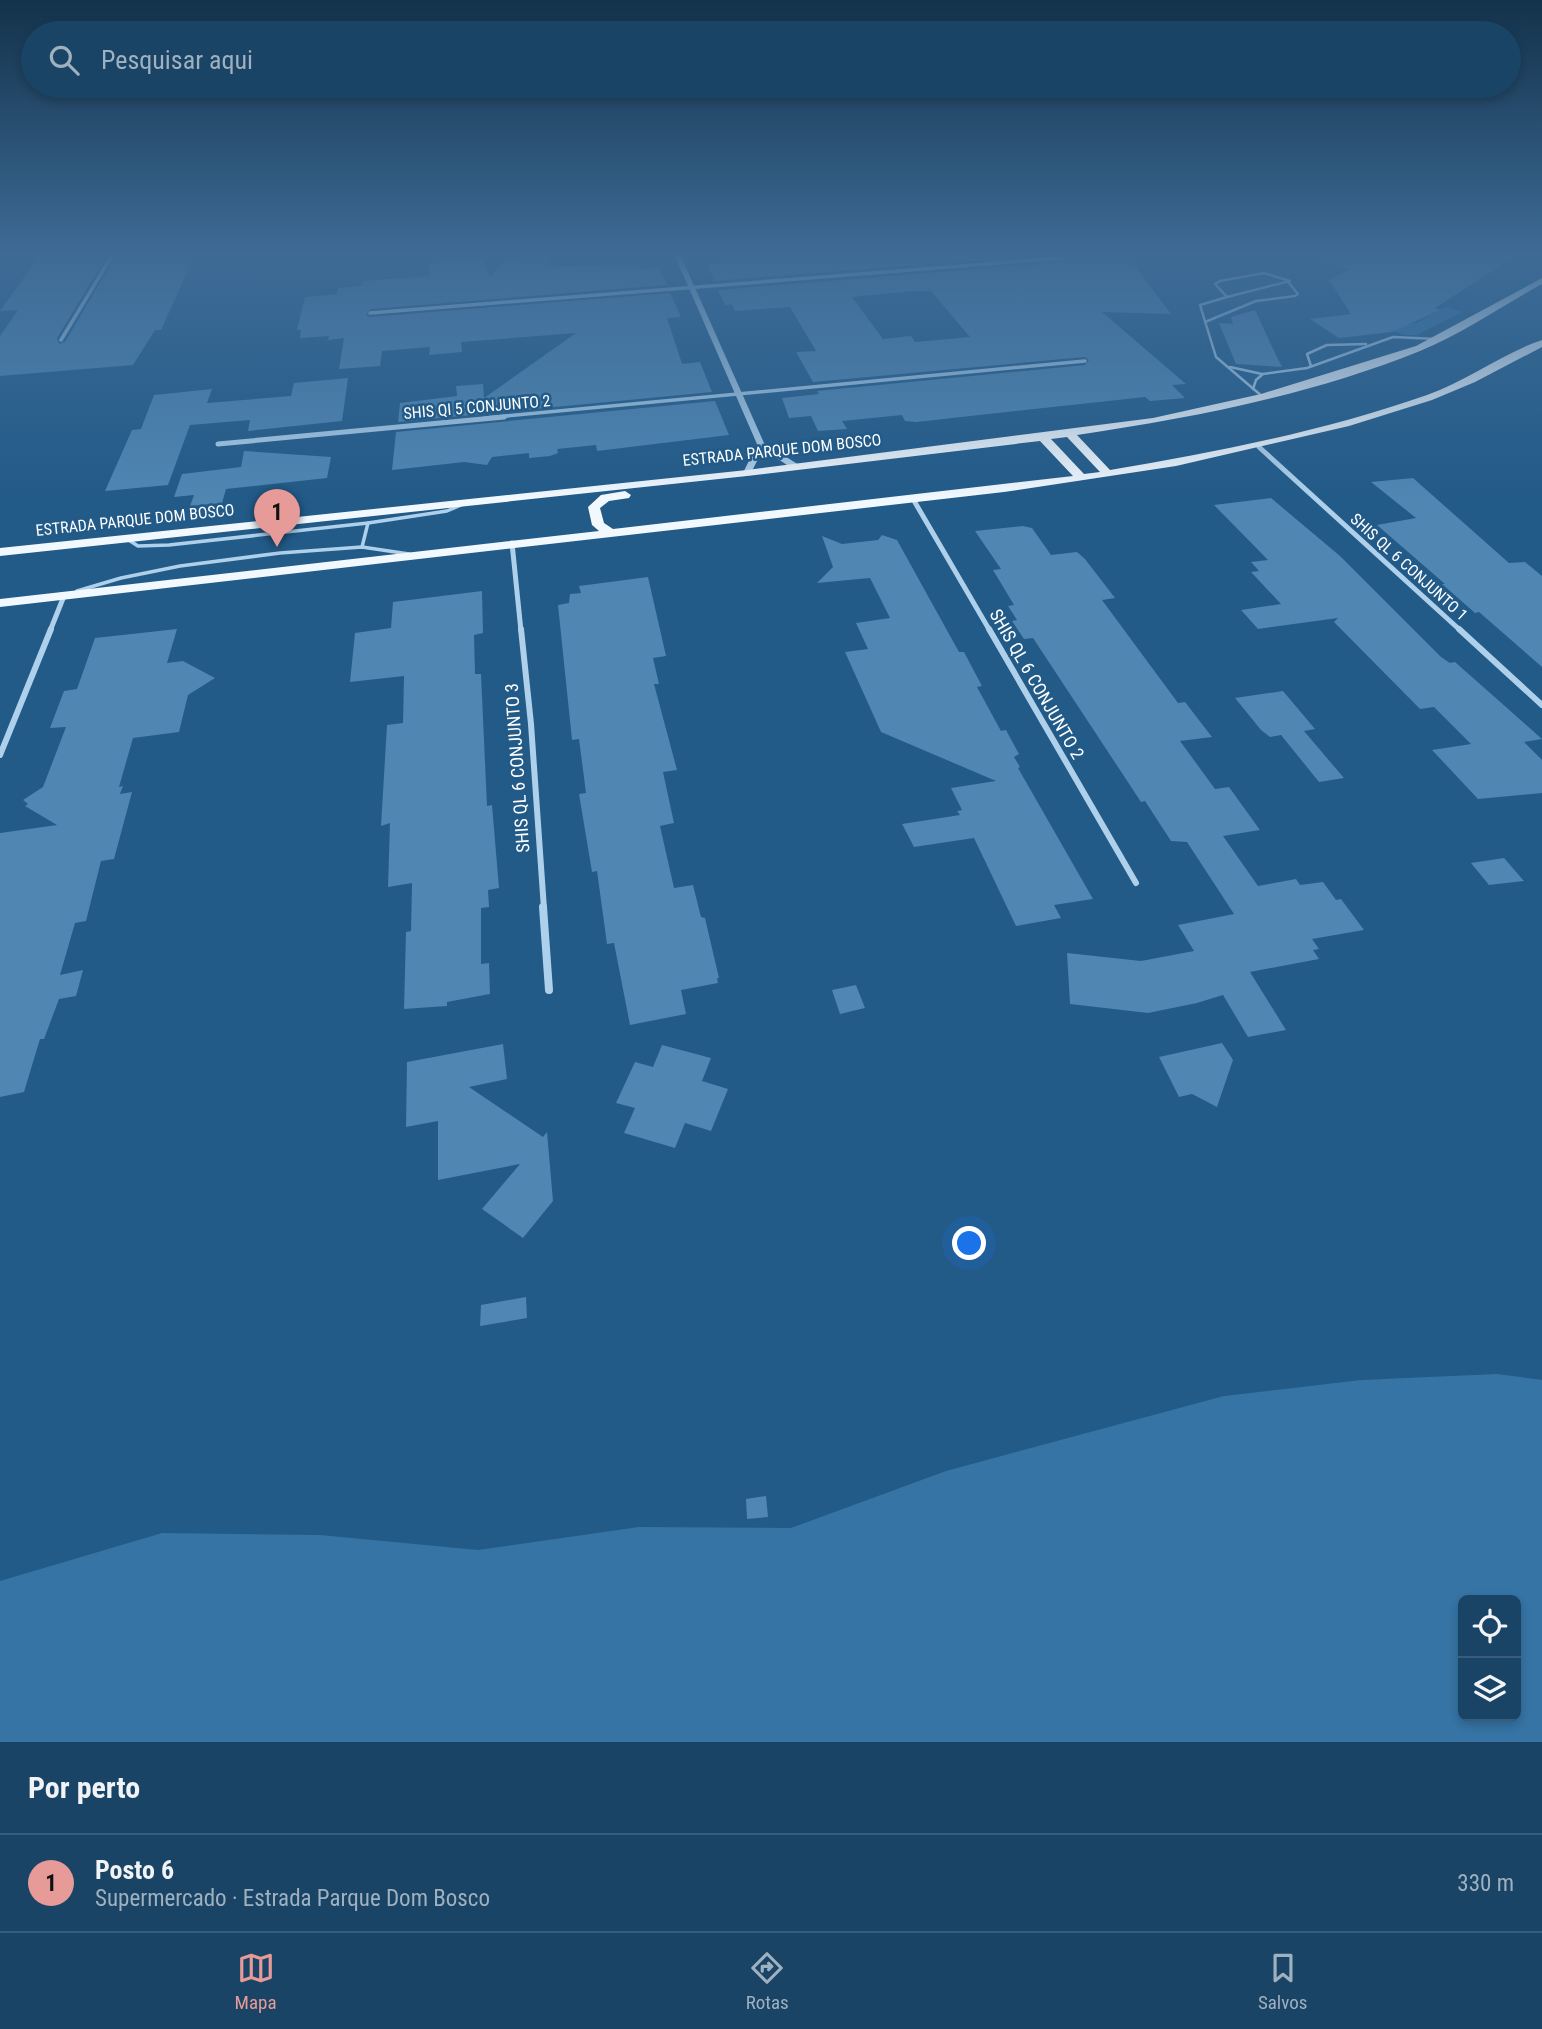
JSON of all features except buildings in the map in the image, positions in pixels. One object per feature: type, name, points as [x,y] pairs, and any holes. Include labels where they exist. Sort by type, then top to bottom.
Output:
[{"type":"main road","name":"ESTRADA PARQUE DOM BOSCO","points":[[0,552],[747,473],[1070,434],[1153,421],[1263,397],[1380,362],[1444,335]]},
{"type":"main road","points":[[0,603],[912,499],[1107,473],[1259,447],[1432,397],[1542,343]]},
{"type":"main road","points":[[1070,434],[1107,473]]},
{"type":"main road","points":[[1043,437],[1080,477]]},
{"type":"main road","points":[[611,533],[598,525],[596,519],[594,507],[605,498],[728,483],[747,473]]},
{"type":"street","points":[[61,341],[64,335]]},
{"type":"street","points":[[712,335],[761,444],[796,467]]},
{"type":"street","name":"SHIS QI 5 CONJUNTO 2","points":[[218,444],[1085,361]]},
{"type":"street","points":[[747,473],[761,444]]},
{"type":"street","name":"SHIS QL 6 CONJUNTO 1","points":[[1259,447],[1542,705]]},
{"type":"street","name":"SHIS QL 6 CONJUNTO 2","points":[[912,499],[1136,883]]},
{"type":"street","name":"SHIS QL 6 CONJUNTO 3","points":[[512,543],[531,724],[549,990]]},
{"type":"street","points":[[0,755],[64,596]]},
{"type":"lane","points":[[1209,335],[1216,357],[1263,397]]},
{"type":"lane","points":[[1227,366],[1263,374],[1311,366],[1393,337],[1437,339]]},
{"type":"lane","points":[[1311,366],[1307,354],[1311,350],[1324,346],[1370,344]]},
{"type":"lane","points":[[1253,389],[1256,380],[1263,374]]},
{"type":"lane","points":[[125,538],[138,546],[169,545],[368,523],[447,511],[474,500]]},
{"type":"lane","points":[[362,547],[368,523]]},
{"type":"lane","points":[[64,596],[121,578],[180,566],[280,553],[362,547],[415,555]]},
{"type":"shaded area","points":[[1497,1374],[1542,1380],[1542,1742],[0,1742],[0,1581],[162,1533],[320,1535],[478,1550],[639,1527],[791,1528],[946,1471],[1224,1396],[1361,1380]]},
{"type":"place","name":"Posto 6","points":[[277,547]]}]
